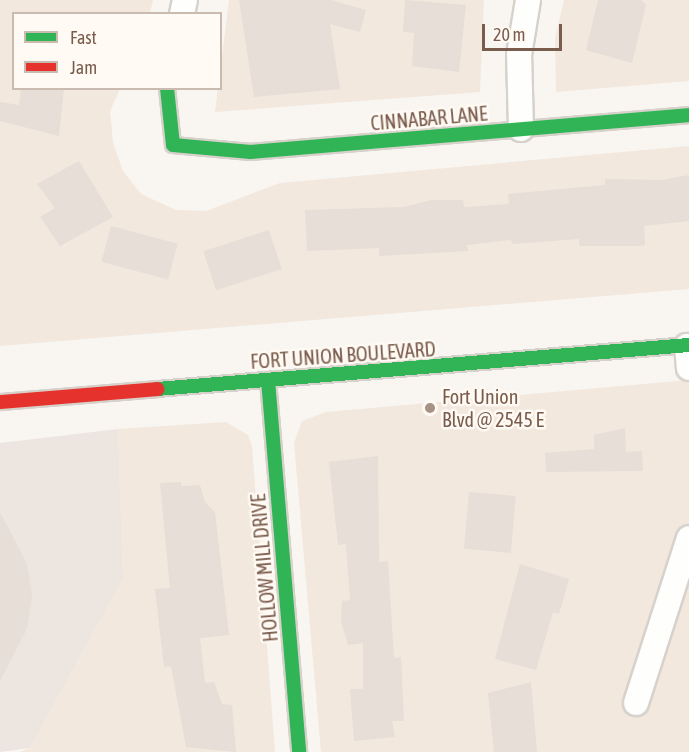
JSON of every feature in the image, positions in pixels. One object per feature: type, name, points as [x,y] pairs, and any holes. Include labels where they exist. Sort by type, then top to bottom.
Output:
[{"type":"street","points":[[521,129],[519,55],[528,0]]},
{"type":"street","name":"CINNABAR LANE","points":[[167,90],[173,145],[251,152],[689,115]]},
{"type":"street","name":"FORT UNION BOULEVARD","points":[[0,402],[268,380],[688,353]]},
{"type":"street","name":"HOLLOW MILL DRIVE","points":[[268,380],[299,752]]},
{"type":"street","points":[[636,703],[689,538]]},
{"type":"shaded area","points":[[0,0],[153,0],[150,12],[12,12],[12,90],[120,90],[110,111],[113,143],[123,171],[141,194],[176,210],[206,211],[280,183],[689,146],[689,289],[0,346]]},
{"type":"shaded area","points":[[229,0],[484,0],[480,92],[215,112],[218,90],[222,90],[222,56]]},
{"type":"shaded area","points":[[564,0],[689,0],[689,81],[556,92],[555,38]]},
{"type":"shaded area","points":[[689,380],[689,752],[321,752],[294,443],[302,421],[326,412]]},
{"type":"shaded area","points":[[226,422],[248,435],[252,446],[275,752],[20,752],[30,748],[123,579],[118,429]]},
{"type":"shaded area","points":[[118,429],[123,579],[30,748],[0,752],[0,443]]},
{"type":"building","points":[[239,0],[331,0],[366,10],[360,32],[330,24],[340,89],[254,97]]},
{"type":"building","points":[[405,0],[466,5],[459,72],[412,66],[414,33],[403,32]]},
{"type":"building","points":[[598,0],[641,0],[646,5],[632,63],[586,50]]},
{"type":"building","points":[[21,90],[64,90],[59,136],[0,121],[0,102],[19,105]]},
{"type":"building","points":[[79,161],[113,217],[60,246],[40,217],[55,208],[37,184]]},
{"type":"building","points":[[689,175],[689,221],[644,226],[645,245],[640,246],[579,246],[579,239],[512,244],[511,240],[467,245],[468,251],[379,256],[379,248],[307,251],[305,210],[404,207],[431,200],[463,200],[464,207],[509,204],[508,194],[605,185],[605,179],[661,180]]},
{"type":"building","points":[[111,226],[178,244],[168,280],[101,262]]},
{"type":"building","points":[[269,230],[282,269],[216,290],[203,251]]},
{"type":"building","points":[[625,428],[626,452],[642,451],[643,471],[546,472],[545,453],[594,449],[594,435]]},
{"type":"building","points":[[378,456],[379,562],[388,561],[394,658],[401,657],[404,721],[392,721],[395,737],[354,741],[350,689],[363,689],[363,643],[348,645],[341,621],[342,601],[350,600],[346,544],[338,545],[329,462]]},
{"type":"building","points":[[181,482],[181,486],[200,485],[205,502],[215,512],[229,635],[200,638],[205,683],[214,682],[222,704],[232,705],[236,752],[186,747],[171,666],[164,667],[155,589],[170,588],[160,483]]},
{"type":"building","points":[[469,492],[516,496],[511,553],[464,549]]},
{"type":"building","points":[[0,512],[27,564],[32,596],[27,629],[0,681]]},
{"type":"building","points":[[520,564],[569,579],[559,614],[553,612],[536,670],[495,659]]},
{"type":"building","points":[[531,682],[537,752],[494,752],[488,693]]},
{"type":"traffic: fast","points":[[167,90],[173,145],[251,152],[689,115]]},
{"type":"traffic: fast","points":[[157,389],[689,345]]},
{"type":"traffic: fast","points":[[268,380],[299,752]]},
{"type":"traffic: jam","points":[[0,402],[157,389]]},
{"type":"place","name":"Fort Union Blvd @ 2545 E","points":[[430,408]]}]
